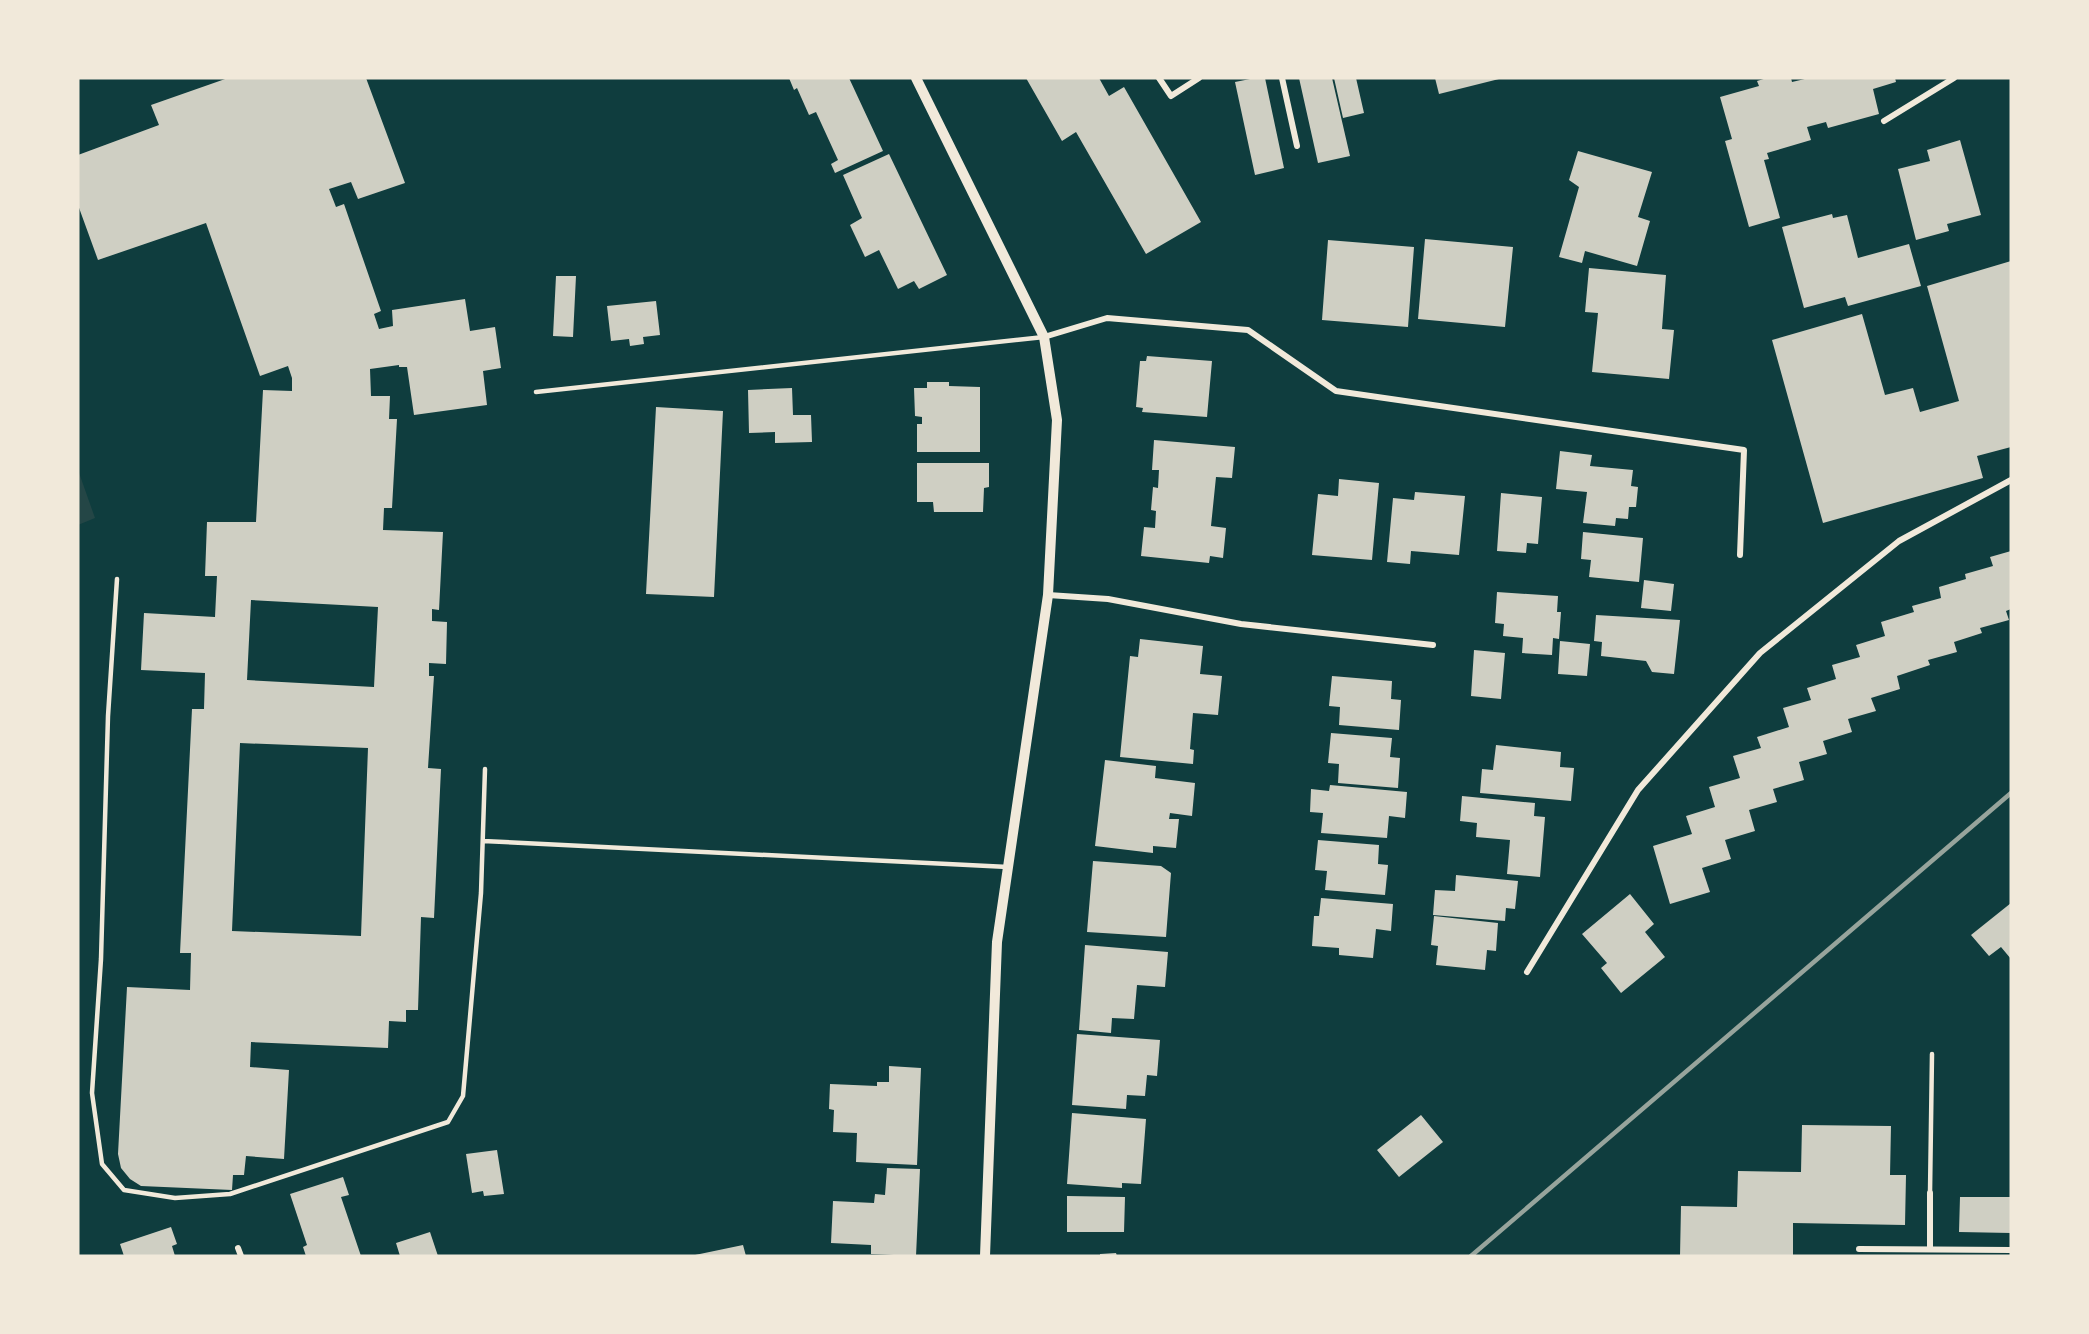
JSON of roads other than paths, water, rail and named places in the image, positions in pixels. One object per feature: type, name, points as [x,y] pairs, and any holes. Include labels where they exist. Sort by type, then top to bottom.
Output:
[{"type":"street","points":[[916,78],[1044,337],[1058,420],[1048,595],[997,942],[985,1256]]},
{"type":"street","points":[[1159,78],[1171,96],[1199,78]]},
{"type":"street","points":[[1282,78],[1297,146]]},
{"type":"street","points":[[1884,121],[1954,78]]},
{"type":"street","points":[[1044,337],[1107,318],[1248,330],[1336,391],[1744,450],[1740,555]]},
{"type":"street","points":[[1527,972],[1638,790],[1760,653],[1899,541],[2011,480]]},
{"type":"street","points":[[1048,595],[1108,599],[1241,624],[1433,645]]},
{"type":"street","points":[[1930,1193],[1930,1249]]},
{"type":"street","points":[[238,1248],[241,1256]]},
{"type":"street","points":[[1859,1249],[2011,1250]]},
{"type":"lane","points":[[536,392],[1044,337]]},
{"type":"lane","points":[[117,579],[108,716],[101,959],[92,1093],[102,1164],[124,1190],[175,1198],[230,1194],[448,1122],[463,1096],[481,893],[485,770]]},
{"type":"lane","points":[[483,841],[1008,867]]},
{"type":"lane","points":[[1930,1193],[1932,1054]]},
{"type":"railway","points":[[1471,1256],[2011,793]]}]
